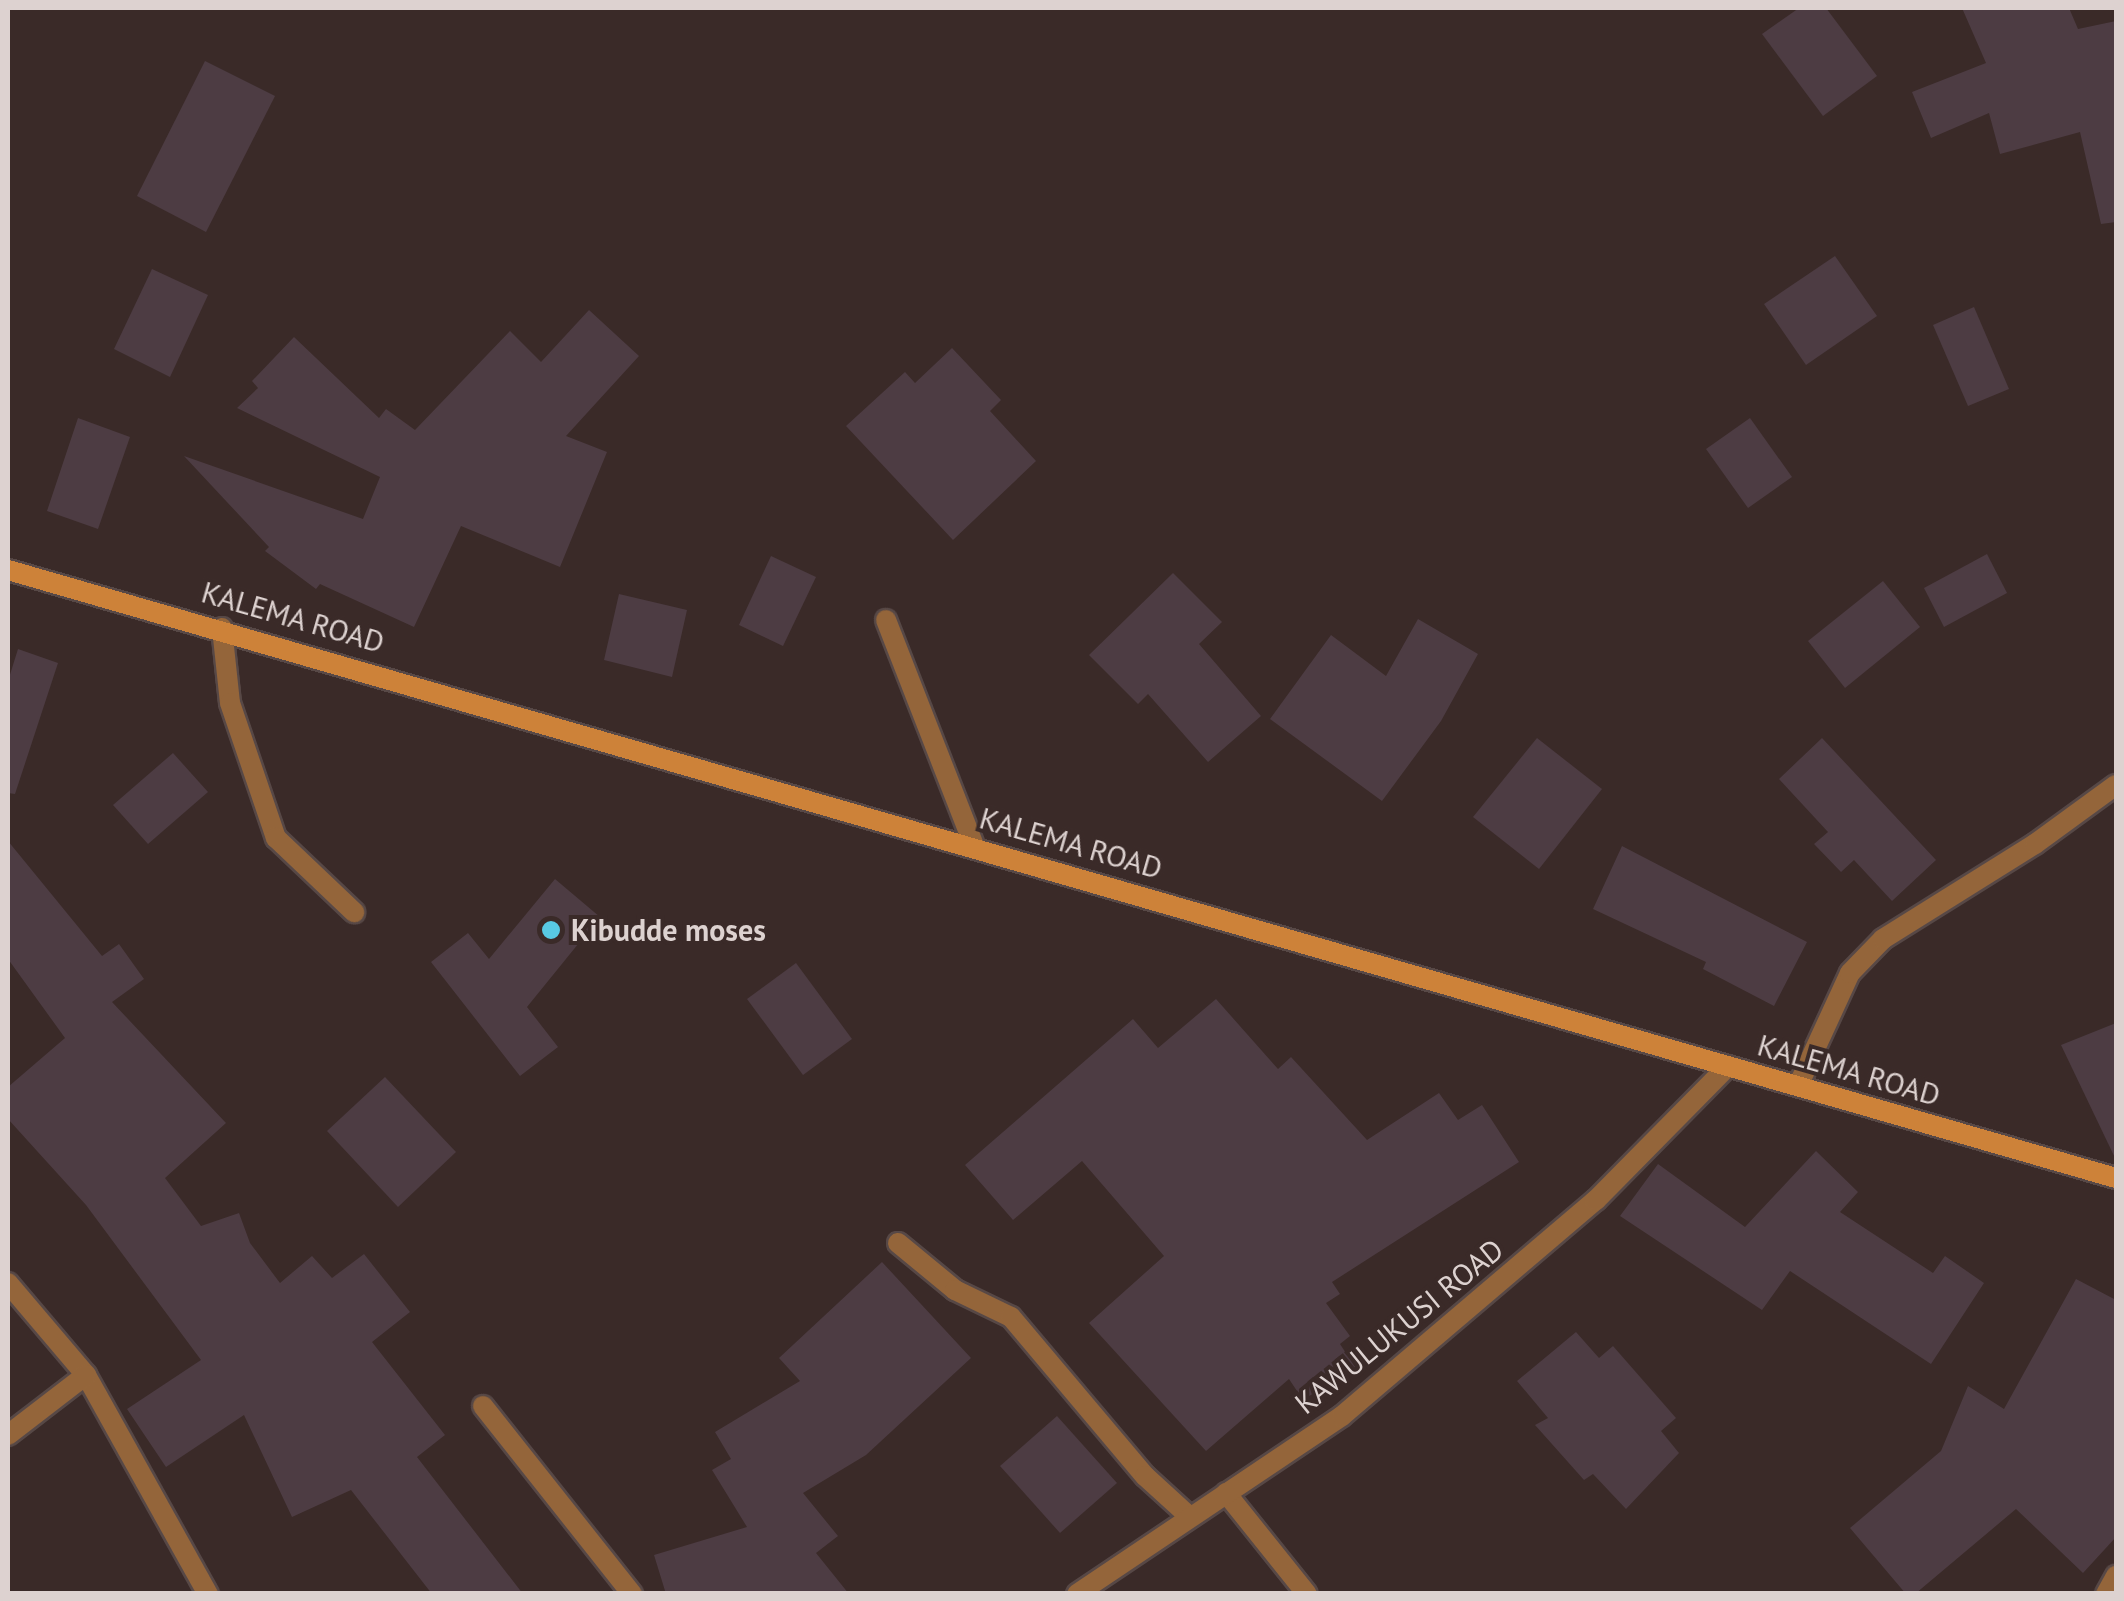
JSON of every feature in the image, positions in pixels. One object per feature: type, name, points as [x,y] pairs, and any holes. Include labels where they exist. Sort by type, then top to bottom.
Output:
[{"type":"street","name":"KALEMA ROAD","points":[[8,570],[222,628],[2116,1178]]},
{"type":"street","points":[[886,620],[974,846]]},
{"type":"street","points":[[222,628],[230,703],[276,838],[354,912]]},
{"type":"street","points":[[1798,1086],[1850,973],[1883,939],[2036,844],[2116,784]]},
{"type":"street","name":"KAWULUKUSI ROAD","points":[[1077,1594],[1342,1416],[1596,1200],[1728,1066]]},
{"type":"street","points":[[898,1243],[955,1290],[1011,1317],[1145,1476],[1190,1518]]},
{"type":"street","points":[[8,1283],[86,1375],[208,1594]]},
{"type":"street","points":[[8,1434],[86,1375]]},
{"type":"street","points":[[484,1406],[632,1594]]},
{"type":"street","points":[[1226,1493],[1308,1594]]},
{"type":"street","points":[[2106,1594],[2116,1576]]},
{"type":"building","points":[[1799,8],[1826,8],[1877,76],[1823,116],[1762,34]]},
{"type":"building","points":[[1962,8],[2069,8],[2078,29],[2116,21],[2116,222],[2101,224],[2080,132],[2000,154],[1989,113],[1931,138],[1912,92],[1986,63]]},
{"type":"building","points":[[205,61],[275,96],[206,232],[137,196]]},
{"type":"building","points":[[1835,256],[1877,316],[1806,365],[1764,304]]},
{"type":"building","points":[[152,269],[208,295],[170,377],[114,349]]},
{"type":"building","points":[[1974,307],[2009,389],[1968,406],[1933,325]]},
{"type":"building","points":[[589,310],[639,356],[566,436],[607,452],[560,567],[461,526],[414,627],[320,584],[316,589],[265,551],[269,547],[184,456],[363,519],[380,477],[237,408],[258,388],[252,381],[294,337],[379,418],[386,409],[415,430],[510,331],[541,362]]},
{"type":"building","points":[[952,348],[1001,400],[990,411],[1036,461],[953,540],[846,426],[905,372],[915,383]]},
{"type":"building","points":[[78,418],[130,437],[98,529],[47,511]]},
{"type":"building","points":[[1750,418],[1792,477],[1748,508],[1706,449]]},
{"type":"building","points":[[1987,554],[2007,593],[1944,627],[1924,588]]},
{"type":"building","points":[[771,556],[816,577],[783,646],[739,625]]},
{"type":"building","points":[[1173,573],[1222,622],[1199,644],[1261,716],[1208,762],[1148,694],[1138,704],[1089,655]]},
{"type":"building","points":[[1883,581],[1920,627],[1845,688],[1808,641]]},
{"type":"building","points":[[619,594],[687,610],[672,677],[604,660]]},
{"type":"building","points":[[1418,619],[1478,654],[1441,721],[1382,801],[1270,719],[1331,635],[1386,676]]},
{"type":"building","points":[[18,649],[58,663],[15,794],[8,793],[8,681]]},
{"type":"building","points":[[1537,738],[1602,789],[1539,869],[1473,817]]},
{"type":"building","points":[[1822,738],[1936,860],[1892,901],[1854,860],[1841,872],[1814,844],[1828,832],[1779,779]]},
{"type":"building","points":[[173,753],[208,792],[148,844],[113,805]]},
{"type":"building","points":[[8,841],[102,956],[119,944],[144,979],[112,1002],[226,1123],[165,1178],[201,1226],[239,1213],[250,1243],[280,1283],[312,1256],[332,1278],[364,1254],[410,1312],[372,1342],[445,1435],[417,1457],[523,1594],[432,1594],[351,1490],[292,1517],[244,1415],[166,1467],[127,1409],[201,1360],[86,1205],[8,1119],[8,1087],[65,1038],[8,959]]},
{"type":"building","points":[[1622,846],[1807,942],[1774,1006],[1703,969],[1706,962],[1593,909]]},
{"type":"building","points":[[555,879],[600,917],[527,1007],[558,1047],[520,1076],[431,962],[468,933],[489,959]]},
{"type":"building","points":[[796,963],[852,1039],[803,1075],[747,999]]},
{"type":"building","points":[[1216,999],[1278,1069],[1291,1057],[1367,1140],[1439,1093],[1458,1120],[1482,1105],[1519,1162],[1332,1282],[1340,1294],[1326,1303],[1350,1336],[1340,1344],[1355,1367],[1303,1400],[1289,1379],[1206,1451],[1089,1323],[1164,1256],[1082,1161],[1013,1220],[965,1165],[1133,1019],[1158,1048]]},
{"type":"building","points":[[2116,1023],[2116,1160],[2061,1045]]},
{"type":"building","points":[[385,1077],[456,1152],[398,1207],[327,1131]]},
{"type":"building","points":[[1816,1151],[1858,1192],[1840,1212],[1933,1273],[1945,1256],[1984,1283],[1931,1364],[1790,1271],[1762,1310],[1620,1216],[1658,1164],[1745,1227]]},
{"type":"building","points":[[882,1262],[971,1358],[866,1455],[803,1493],[838,1536],[816,1553],[849,1594],[666,1594],[654,1555],[747,1527],[712,1470],[731,1459],[715,1432],[800,1381],[779,1358]]},
{"type":"building","points":[[2076,1279],[2116,1300],[2116,1537],[2083,1573],[2016,1509],[1915,1594],[1906,1594],[1850,1528],[1941,1451],[1968,1386],[2004,1409]]},
{"type":"building","points":[[1576,1332],[1599,1358],[1613,1346],[1676,1418],[1661,1431],[1679,1453],[1626,1509],[1593,1474],[1584,1480],[1535,1425],[1548,1418],[1517,1381]]},
{"type":"building","points":[[1057,1416],[1117,1483],[1060,1533],[1000,1466]]},
{"type":"place","name":"Kibudde moses","points":[[551,930]]}]
